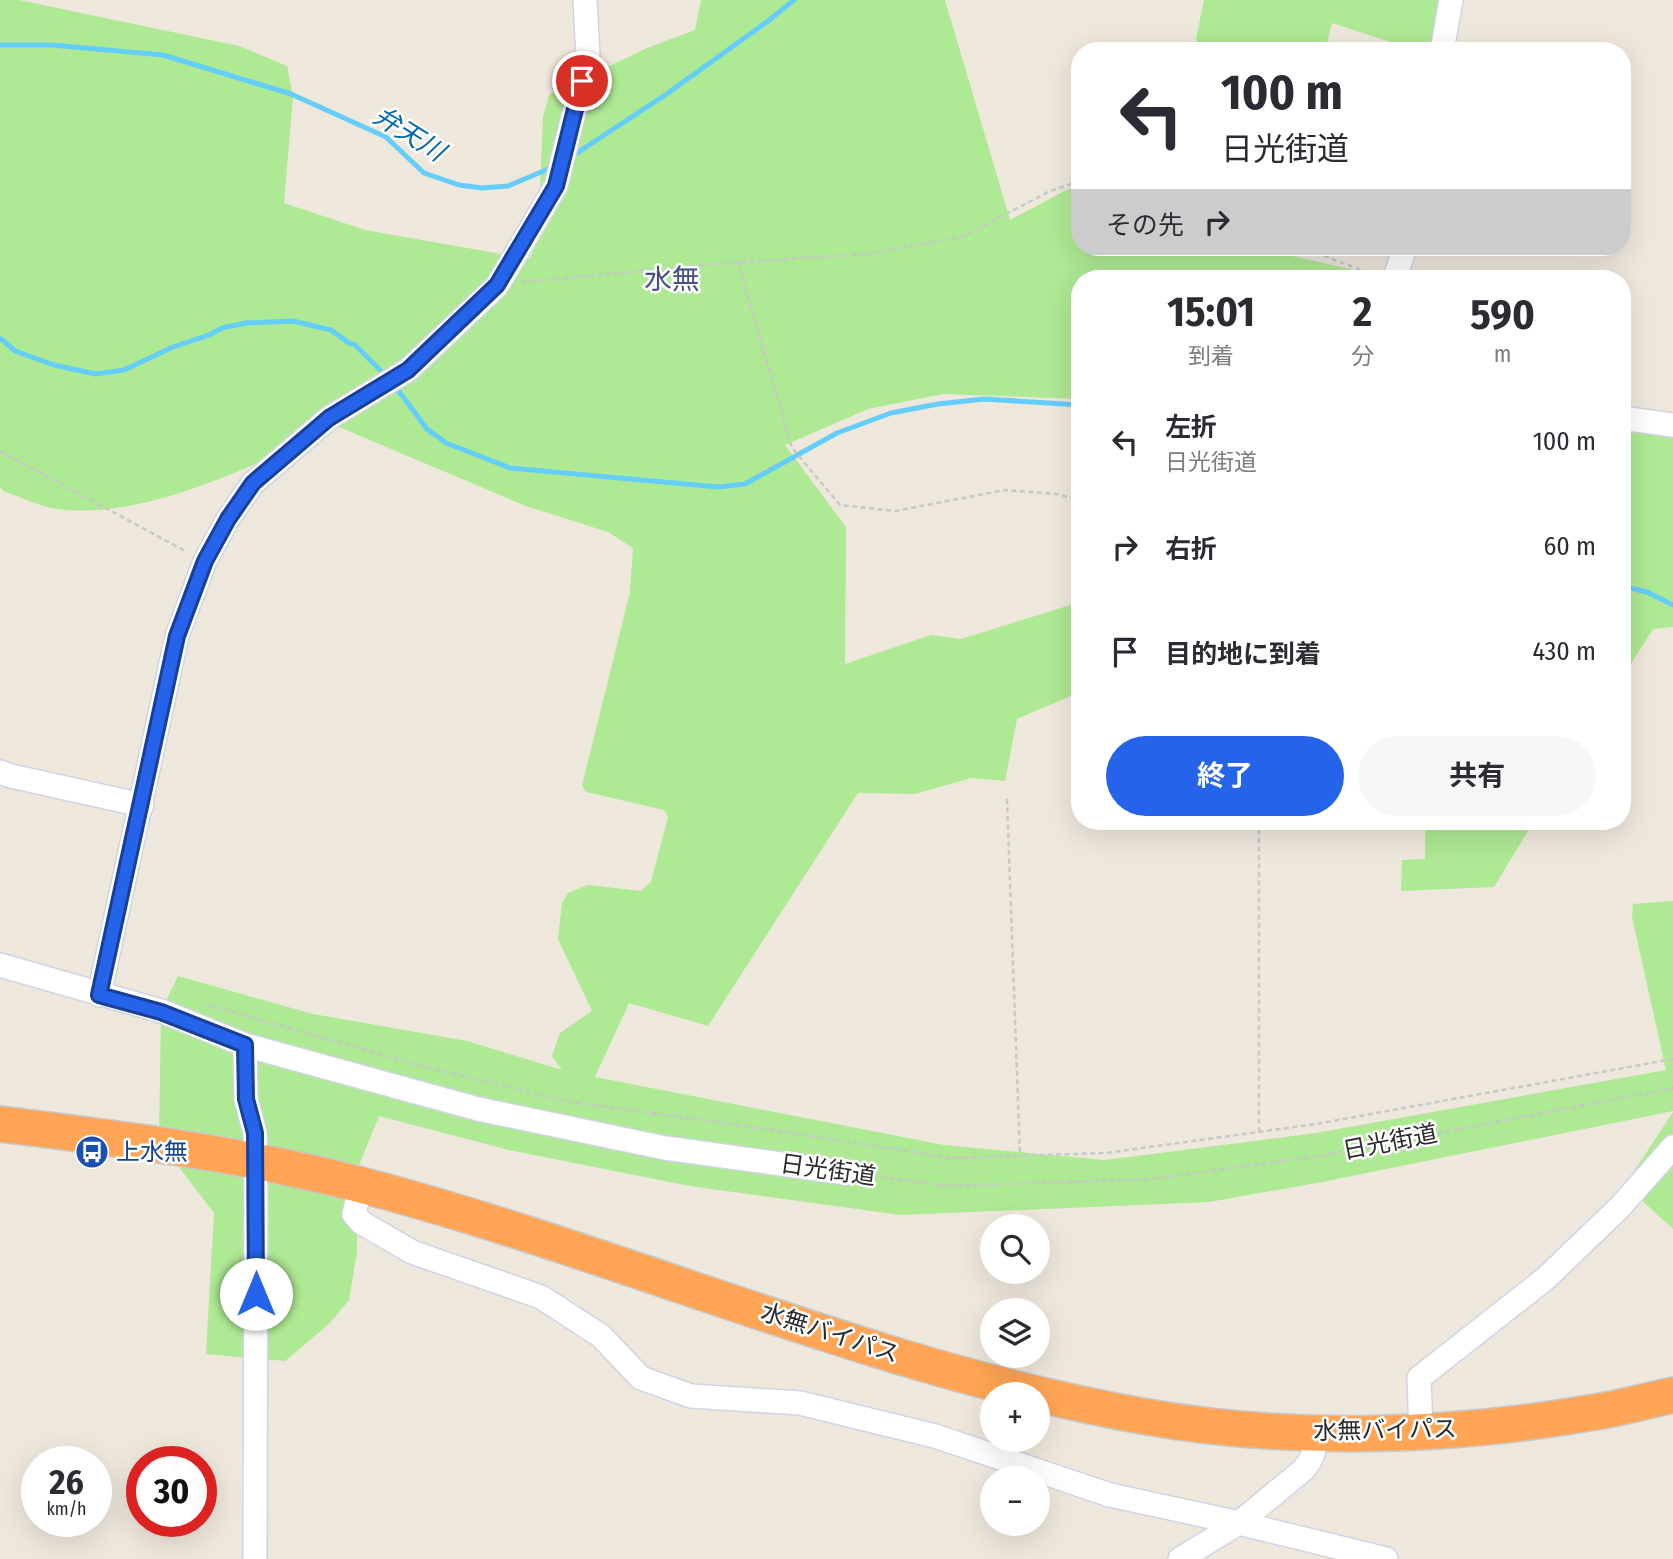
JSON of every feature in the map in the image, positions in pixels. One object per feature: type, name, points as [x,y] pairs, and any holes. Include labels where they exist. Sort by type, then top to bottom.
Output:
[{"type":"highway","name":"水無バイパス","points":[[0,1124],[141,1142],[256,1162],[361,1185],[541,1238],[953,1372],[1069,1402],[1146,1417],[1225,1427],[1315,1433],[1421,1431],[1505,1425],[1590,1413],[1673,1395]]},
{"type":"street","points":[[99,995],[177,636],[205,561],[228,519],[253,483],[329,418],[408,370],[497,285],[556,186],[565,158],[588,56],[585,0]]},
{"type":"street","points":[[1444,42],[1451,0]]},
{"type":"street","points":[[1631,419],[1673,425]]},
{"type":"street","points":[[0,772],[142,805]]},
{"type":"street","name":"日光街道","points":[[2,970],[161,1012],[245,1045],[478,1109],[665,1148],[847,1173]]},
{"type":"street","points":[[245,1045],[246,1099],[255,1133],[256,1162],[255,1559]]},
{"type":"street","points":[[1421,1431],[1419,1378],[1545,1279],[1620,1207],[1673,1147]]},
{"type":"street","points":[[361,1185],[354,1214],[362,1223],[412,1252],[541,1297],[601,1336],[641,1378],[691,1396],[800,1403],[935,1436],[1110,1495],[1387,1559]]},
{"type":"street","points":[[1181,1559],[1239,1523],[1312,1460],[1315,1433]]},
{"type":"path","points":[[497,285],[738,262],[867,254],[964,236],[1050,191],[1071,184]]},
{"type":"path","points":[[1324,256],[1360,270]]},
{"type":"path","points":[[738,262],[792,448],[840,505],[895,511],[1005,490],[1071,498]]},
{"type":"path","points":[[0,451],[205,561]]},
{"type":"path","points":[[1007,799],[1020,1156]]},
{"type":"path","points":[[1259,830],[1259,1132]]},
{"type":"path","points":[[202,1007],[212,1006],[411,1063],[565,1101],[950,1158],[1106,1153],[1315,1124],[1673,1059]]},
{"type":"path","name":"日光街道","points":[[847,1173],[949,1186],[1151,1179],[1319,1156],[1673,1088]]},
{"type":"green space","points":[[0,0],[19,0],[239,46],[287,66],[293,97],[284,203],[365,230],[530,259],[538,239],[543,117],[549,95],[647,48],[695,30],[701,0],[945,0],[1010,220],[1071,188],[1071,256],[1292,256],[1354,270],[1071,270],[1071,399],[943,394],[868,409],[785,445],[846,527],[845,664],[931,635],[961,639],[1071,605],[1071,696],[1017,719],[1005,781],[971,778],[915,794],[858,793],[708,1026],[629,1003],[595,1077],[944,1145],[1105,1160],[1316,1133],[1666,1070],[1632,917],[1633,904],[1673,901],[1673,1111],[1322,1182],[1209,1202],[901,1215],[690,1186],[509,1150],[379,1116],[357,1170],[357,1252],[349,1300],[328,1325],[285,1361],[206,1354],[214,1213],[159,1141],[161,1011],[178,976],[313,1014],[467,1041],[562,1070],[552,1056],[560,1033],[592,1011],[558,939],[562,903],[568,893],[588,885],[641,891],[651,882],[668,817],[664,810],[586,792],[582,785],[630,592],[633,548],[608,532],[526,506],[339,427],[201,486],[128,506],[92,510],[57,509],[0,488]]},
{"type":"green space","points":[[1204,0],[1439,0],[1433,42],[1390,42],[1332,23],[1327,42],[1198,42]]},
{"type":"green space","points":[[1631,426],[1673,432],[1673,627],[1653,629],[1631,664]]},
{"type":"green space","points":[[1425,830],[1529,830],[1494,887],[1401,891],[1402,860],[1425,859]]},
{"type":"green space","points":[[1673,1112],[1673,1229],[1625,1185]]},
{"type":"waterway","name":"弁天川","points":[[571,157],[668,93],[794,0]]},
{"type":"waterway","name":"弁天川","points":[[0,45],[52,45],[163,55],[291,94],[386,137],[424,173],[459,185],[482,188],[508,186],[553,167]]},
{"type":"waterway","points":[[0,338],[15,351],[54,365],[95,374],[124,370],[222,328],[246,323],[293,321],[331,330],[355,345],[386,376]]},
{"type":"waterway","points":[[395,386],[427,429],[446,443],[510,468],[718,487],[745,484],[837,433],[891,413],[984,399],[1071,404]]},
{"type":"waterway","points":[[1631,588],[1647,592],[1673,605]]},
{"type":"place","name":"上水無","points":[[92,1152]]},
{"type":"district","name":"水無","points":[[672,279]]},
{"type":"route","points":[[256,1294],[255,1133],[246,1099],[245,1045],[161,1012],[99,995],[177,636],[205,561],[228,519],[253,483],[329,418],[408,370],[497,285],[556,186],[582,81]]}]
